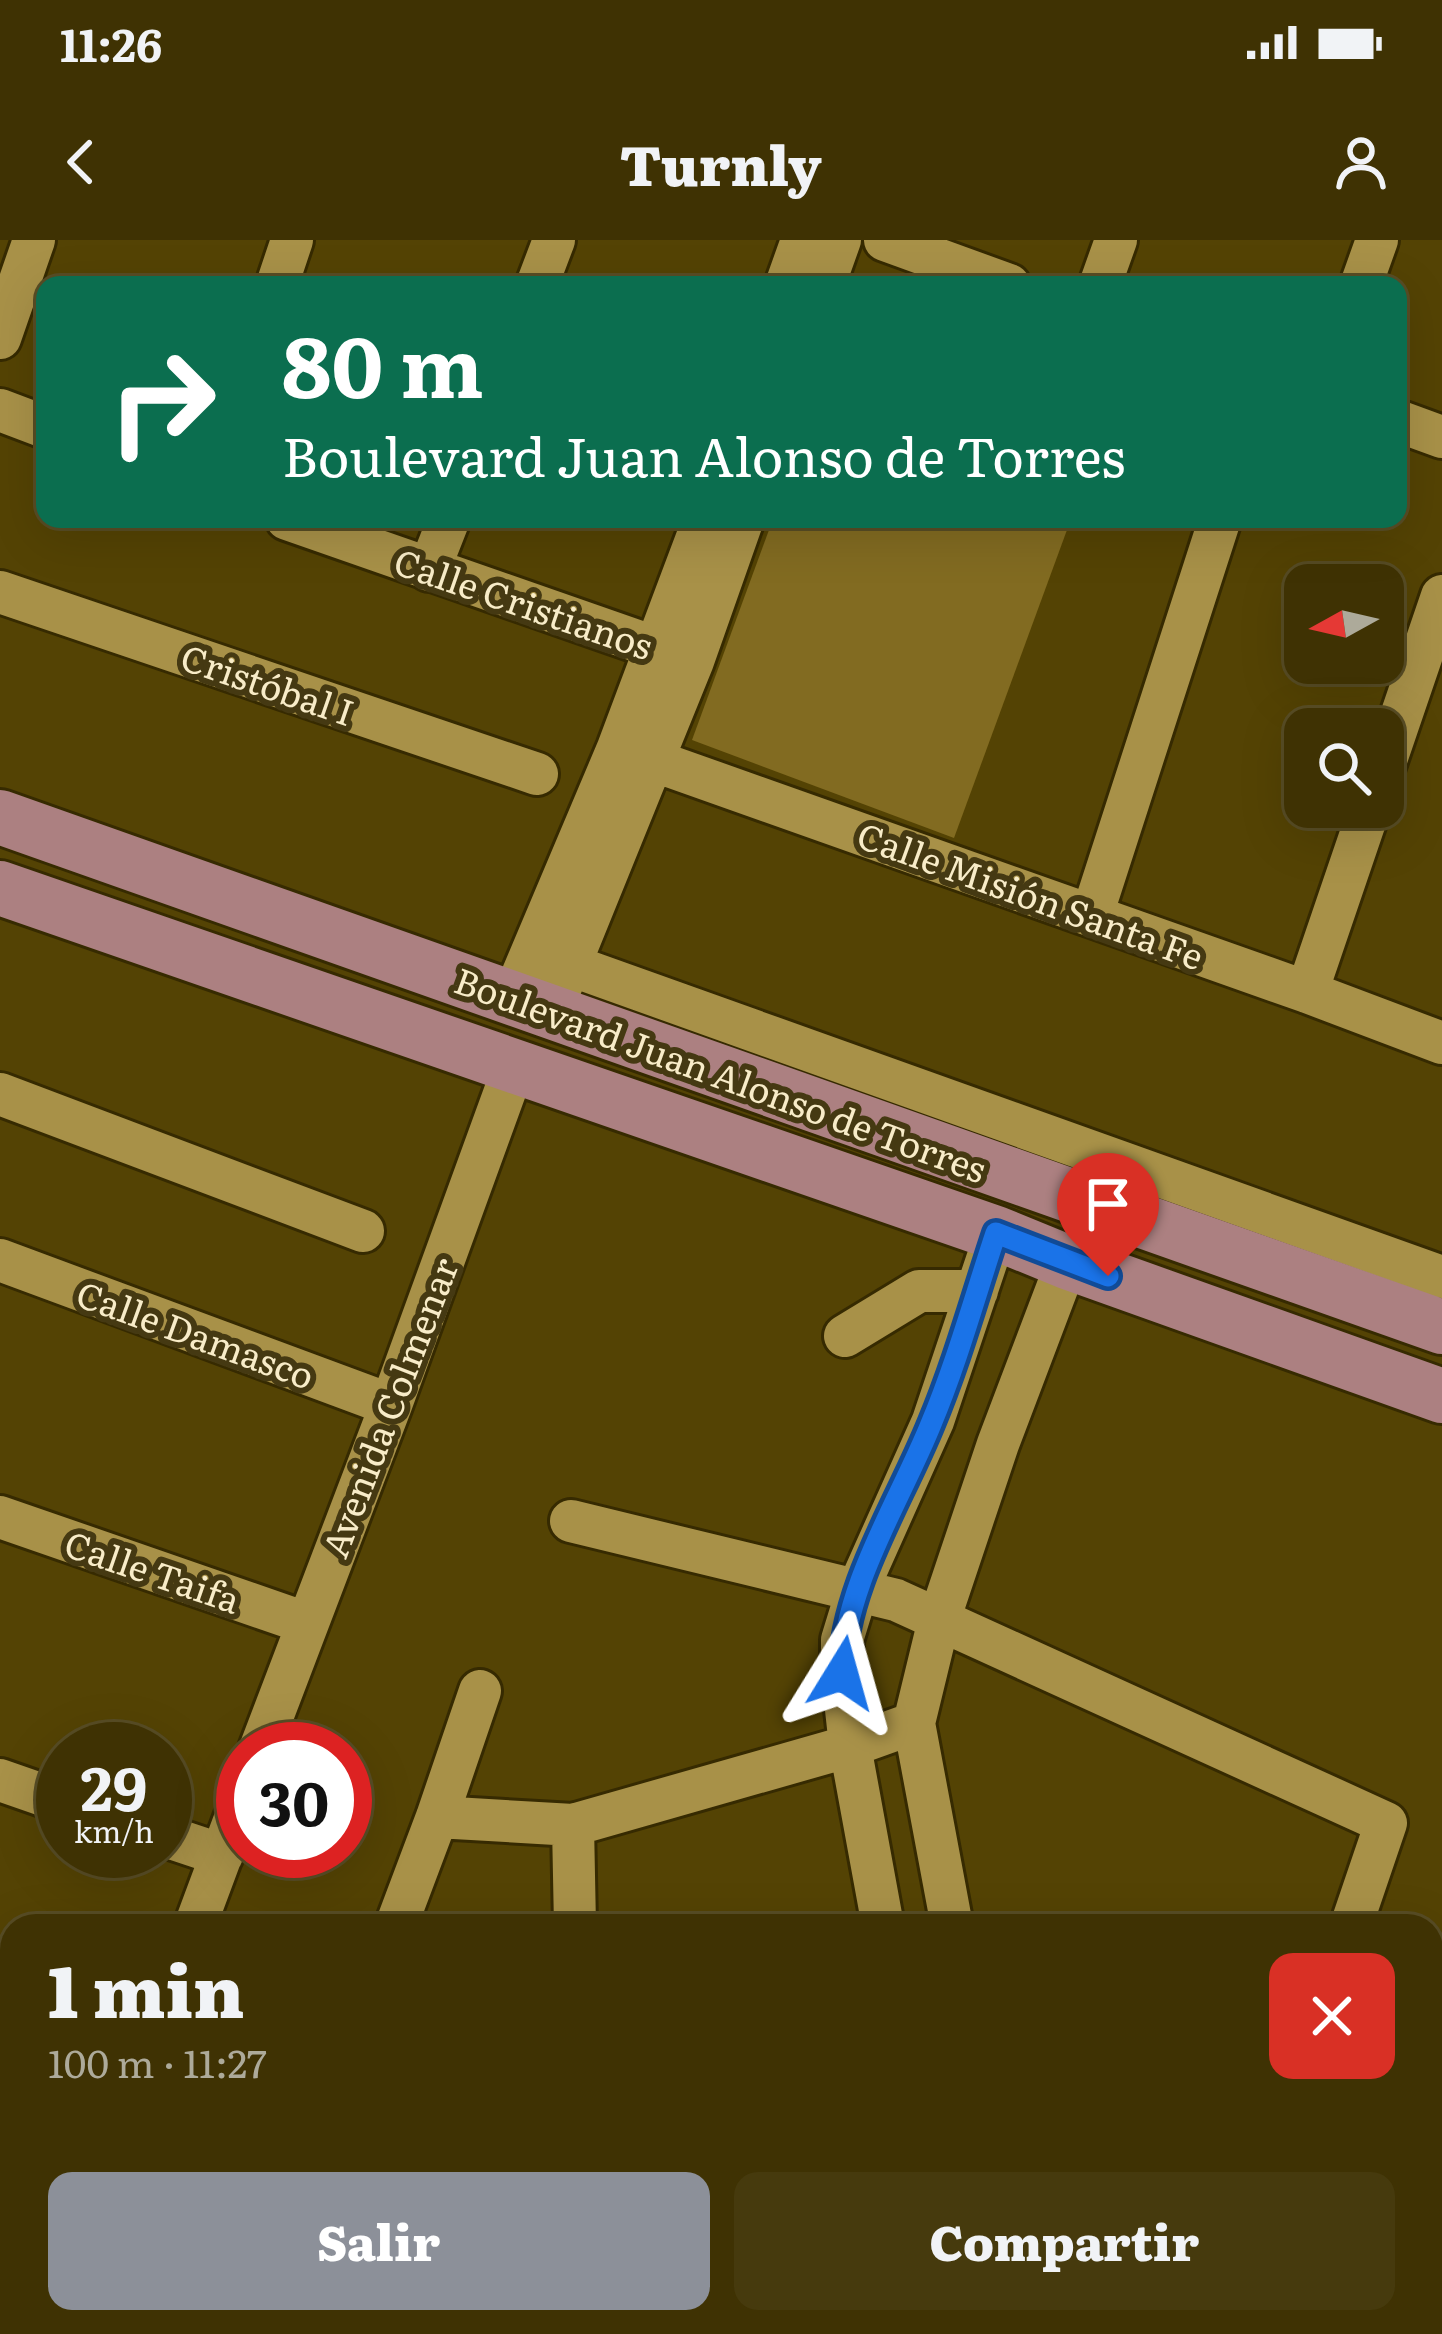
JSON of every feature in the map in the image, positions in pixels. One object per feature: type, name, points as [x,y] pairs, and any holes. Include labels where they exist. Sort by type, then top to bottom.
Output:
[{"type":"main road","name":"Boulevard Juan Alonso de Torres","points":[[0,817],[1441,1287]]},
{"type":"main road","name":"Boulevard Juan Alonso de Torres","points":[[0,888],[996,1233],[1442,1396]]},
{"type":"street","points":[[0,338],[34,240]]},
{"type":"street","points":[[280,276],[292,240]]},
{"type":"street","points":[[540,276],[554,240]]},
{"type":"street","points":[[790,276],[802,240]]},
{"type":"street","points":[[827,276],[840,240]]},
{"type":"street","points":[[885,240],[984,276]]},
{"type":"street","points":[[1103,276],[1116,240]]},
{"type":"street","points":[[1364,276],[1377,240]]},
{"type":"street","points":[[0,410],[36,424]]},
{"type":"street","points":[[1407,424],[1442,437]]},
{"type":"street","name":"Calle Cristianos","points":[[312,528],[675,654]]},
{"type":"street","points":[[429,570],[445,528]]},
{"type":"street","points":[[675,654],[702,528]]},
{"type":"street","points":[[544,992],[675,654],[738,528]]},
{"type":"street","points":[[1092,915],[1217,528]]},
{"type":"street","name":"Cristóbal I","points":[[0,592],[537,774]]},
{"type":"street","points":[[1404,708],[1442,596]]},
{"type":"street","points":[[544,992],[636,754]]},
{"type":"street","name":"Calle Misión Santa Fe","points":[[636,754],[1442,1043]]},
{"type":"street","points":[[1307,992],[1363,828]]},
{"type":"street","name":"Avenida Colmenar","points":[[270,1722],[515,1064]]},
{"type":"street","points":[[0,1094],[364,1231]]},
{"type":"street","points":[[881,1914],[850,1746],[842,1640],[857,1591],[933,1421],[996,1233]]},
{"type":"street","name":"Calle Damasco","points":[[0,1260],[391,1405]]},
{"type":"street","points":[[950,1914],[914,1723],[939,1620],[998,1444],[1067,1262]]},
{"type":"street","points":[[845,1336],[919,1292],[977,1291]]},
{"type":"street","name":"Calle Taifa","points":[[0,1517],[306,1623]]},
{"type":"street","points":[[571,1521],[896,1600],[1386,1823],[1356,1914]]},
{"type":"street","points":[[400,1914],[480,1691]]},
{"type":"street","points":[[437,1817],[573,1825],[850,1746],[914,1723]]},
{"type":"street","points":[[0,1780],[36,1793]]},
{"type":"street","points":[[573,1825],[575,1914]]},
{"type":"street","points":[[200,1914],[216,1871]]},
{"type":"shaded area","points":[[770,528],[1068,528],[954,838],[692,740]]},
{"type":"route","points":[[842,1673],[842,1640],[857,1591],[933,1421],[996,1233],[1108,1276]]}]
